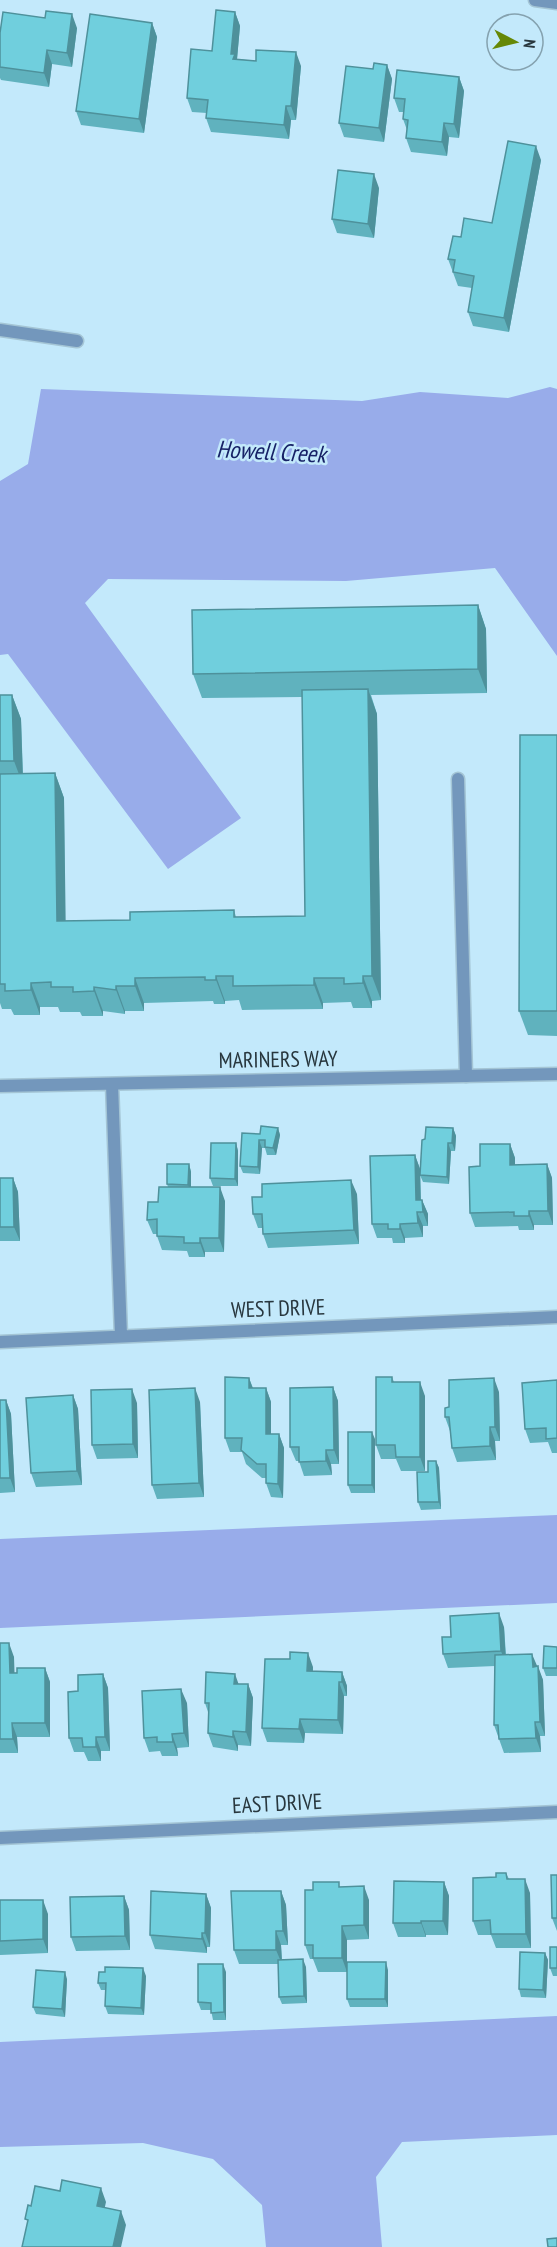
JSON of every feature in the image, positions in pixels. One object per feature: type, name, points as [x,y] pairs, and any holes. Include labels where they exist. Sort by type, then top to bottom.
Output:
[{"type":"street","points":[[535,0],[557,3]]},
{"type":"street","points":[[0,330],[77,341]]},
{"type":"street","points":[[458,779],[466,1076]]},
{"type":"street","name":"MARINERS WAY","points":[[0,1086],[557,1074]]},
{"type":"street","points":[[112,1084],[121,1336]]},
{"type":"street","name":"WEST DRIVE","points":[[0,1342],[557,1317]]},
{"type":"street","name":"EAST DRIVE","points":[[0,1838],[557,1812]]},
{"type":"water","name":"Howell Creek","points":[[550,387],[557,389],[557,656],[495,568],[346,581],[108,579],[85,603],[241,818],[168,869],[8,654],[0,655],[0,481],[28,464],[41,389],[362,401],[420,392],[508,398]]},
{"type":"water","points":[[557,1515],[557,1603],[0,1628],[0,1539]]},
{"type":"water","points":[[557,2016],[557,2135],[402,2142],[376,2177],[382,2247],[266,2247],[262,2205],[213,2159],[143,2143],[0,2147],[0,2042]]},
{"type":"building","points":[[216,10],[235,12],[231,54],[235,54],[233,59],[256,61],[256,50],[296,52],[291,106],[286,106],[284,125],[206,118],[208,100],[187,98],[191,49],[212,51]]},
{"type":"building","points":[[46,11],[72,14],[67,53],[47,50],[44,73],[0,67],[0,33],[3,12],[45,18]]},
{"type":"building","points":[[90,14],[152,23],[139,119],[76,111]]},
{"type":"building","points":[[374,63],[387,65],[379,128],[339,123],[346,66],[373,69]]},
{"type":"building","points":[[397,70],[459,77],[454,124],[444,123],[442,142],[406,138],[408,120],[403,119],[405,99],[394,98]]},
{"type":"building","points":[[508,141],[536,146],[504,318],[468,312],[474,276],[453,272],[455,260],[448,259],[453,236],[461,237],[464,218],[492,223]]},
{"type":"building","points":[[338,170],[374,174],[368,224],[332,219]]},
{"type":"building","points":[[478,605],[478,669],[193,674],[192,610]]},
{"type":"building","points":[[368,689],[372,976],[363,976],[363,983],[344,984],[344,978],[314,978],[314,985],[233,986],[233,976],[216,976],[216,980],[205,980],[205,977],[135,978],[135,986],[116,986],[116,990],[94,987],[94,991],[73,992],[73,987],[51,987],[51,982],[31,983],[31,990],[5,991],[5,984],[0,984],[0,774],[55,773],[57,921],[130,920],[130,912],[234,910],[234,917],[305,916],[302,690]]},
{"type":"building","points":[[0,695],[12,695],[14,761],[0,761]]},
{"type":"building","points":[[520,735],[557,735],[557,1011],[519,1011]]},
{"type":"building","points":[[261,1126],[278,1128],[273,1148],[265,1147],[265,1140],[259,1140],[258,1167],[240,1166],[242,1133],[260,1134]]},
{"type":"building","points":[[426,1127],[453,1128],[452,1143],[448,1143],[447,1177],[420,1175],[422,1140],[425,1139]]},
{"type":"building","points":[[211,1143],[236,1143],[235,1179],[210,1178]]},
{"type":"building","points":[[480,1144],[510,1144],[510,1165],[547,1164],[548,1211],[529,1211],[529,1216],[514,1216],[514,1212],[470,1213],[469,1167],[480,1166]]},
{"type":"building","points":[[415,1155],[416,1200],[422,1200],[423,1212],[417,1212],[418,1223],[400,1224],[400,1229],[388,1229],[388,1224],[372,1224],[370,1156]]},
{"type":"building","points":[[167,1164],[189,1164],[188,1185],[167,1184]]},
{"type":"building","points":[[0,1178],[13,1178],[14,1227],[0,1227]]},
{"type":"building","points":[[351,1180],[354,1230],[263,1234],[262,1214],[253,1214],[252,1197],[262,1197],[262,1184]]},
{"type":"building","points":[[159,1187],[220,1187],[219,1238],[200,1238],[200,1243],[184,1243],[184,1237],[157,1236],[157,1219],[147,1220],[148,1202],[158,1202]]},
{"type":"building","points":[[225,1377],[249,1378],[249,1388],[266,1388],[266,1434],[279,1434],[278,1484],[266,1483],[266,1464],[257,1464],[241,1450],[242,1438],[225,1438]]},
{"type":"building","points":[[376,1377],[392,1377],[392,1382],[420,1382],[420,1457],[396,1457],[395,1445],[376,1445]]},
{"type":"building","points":[[494,1378],[495,1427],[490,1427],[490,1446],[452,1448],[449,1417],[445,1417],[445,1408],[449,1407],[449,1380]]},
{"type":"building","points":[[557,1380],[557,1438],[546,1439],[546,1428],[525,1429],[522,1383]]},
{"type":"building","points":[[333,1387],[334,1450],[326,1450],[326,1461],[299,1462],[299,1447],[290,1447],[290,1388]]},
{"type":"building","points":[[195,1388],[199,1483],[152,1485],[149,1390]]},
{"type":"building","points":[[132,1389],[133,1444],[92,1445],[91,1390]]},
{"type":"building","points":[[73,1395],[77,1471],[31,1473],[26,1398]]},
{"type":"building","points":[[0,1400],[6,1400],[10,1478],[0,1478]]},
{"type":"building","points":[[348,1432],[372,1432],[372,1485],[348,1485]]},
{"type":"building","points":[[428,1461],[436,1461],[439,1502],[418,1502],[417,1472],[428,1472]]},
{"type":"building","points":[[499,1613],[501,1651],[443,1654],[442,1637],[451,1637],[450,1616]]},
{"type":"building","points":[[0,1643],[9,1643],[10,1673],[17,1673],[17,1668],[45,1668],[45,1723],[12,1723],[13,1739],[0,1739]]},
{"type":"building","points":[[544,1646],[557,1647],[557,1668],[543,1668]]},
{"type":"building","points":[[290,1652],[308,1653],[307,1671],[342,1672],[342,1682],[339,1682],[338,1720],[300,1719],[299,1729],[262,1728],[265,1659],[290,1659]]},
{"type":"building","points":[[532,1654],[533,1667],[538,1666],[540,1722],[535,1722],[536,1738],[499,1739],[498,1725],[494,1725],[495,1655]]},
{"type":"building","points":[[206,1672],[235,1674],[234,1684],[248,1684],[246,1732],[233,1731],[233,1737],[208,1733],[209,1703],[205,1703]]},
{"type":"building","points":[[103,1674],[105,1737],[96,1737],[96,1747],[83,1747],[82,1738],[69,1738],[68,1692],[78,1691],[78,1675]]},
{"type":"building","points":[[181,1689],[184,1733],[172,1734],[173,1742],[157,1742],[157,1737],[144,1738],[142,1691]]},
{"type":"building","points":[[496,1873],[506,1873],[507,1879],[525,1879],[526,1934],[491,1934],[490,1920],[473,1921],[473,1878],[496,1877]]},
{"type":"building","points":[[551,1875],[557,1875],[557,1918],[552,1918]]},
{"type":"building","points":[[394,1881],[444,1882],[443,1921],[393,1923]]},
{"type":"building","points":[[313,1882],[339,1882],[339,1887],[364,1886],[364,1925],[342,1926],[342,1958],[313,1958],[313,1945],[305,1945],[305,1890],[313,1890]]},
{"type":"building","points":[[151,1891],[206,1894],[205,1933],[202,1933],[202,1939],[150,1935]]},
{"type":"building","points":[[231,1891],[281,1891],[283,1931],[276,1931],[276,1950],[234,1950]]},
{"type":"building","points":[[124,1896],[125,1936],[71,1937],[70,1897]]},
{"type":"building","points":[[0,1900],[43,1900],[43,1939],[0,1941]]},
{"type":"building","points":[[550,1947],[557,1947],[557,1968],[550,1968]]},
{"type":"building","points":[[520,1952],[545,1953],[543,1990],[519,1989]]},
{"type":"building","points":[[303,1959],[304,1996],[279,1997],[278,1960]]},
{"type":"building","points":[[347,1962],[386,1962],[385,1999],[347,1999]]},
{"type":"building","points":[[198,1964],[223,1964],[224,2012],[211,2013],[211,2003],[198,2002]]},
{"type":"building","points":[[105,1967],[143,1968],[141,2008],[105,2006],[106,1983],[98,1983],[99,1972],[105,1972]]},
{"type":"building","points":[[36,1970],[65,1972],[62,2009],[33,2007]]},
{"type":"building","points":[[62,2180],[101,2188],[97,2206],[121,2211],[113,2247],[22,2247],[28,2220],[25,2219],[28,2205],[31,2206],[35,2186],[60,2191]]},
{"type":"building","points":[[557,2238],[557,2247],[548,2247],[547,2239]]}]
